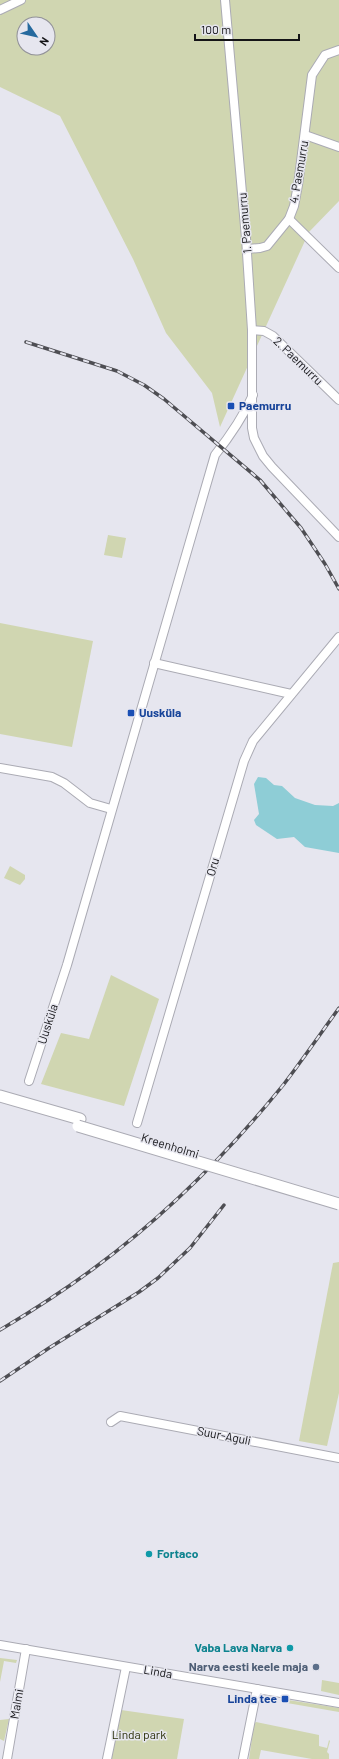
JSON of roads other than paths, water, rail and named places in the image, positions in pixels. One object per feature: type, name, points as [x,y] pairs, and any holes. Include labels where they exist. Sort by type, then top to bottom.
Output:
[{"type":"main road","name":"Kreenholmi","points":[[0,1096],[79,1123],[339,1204]]},
{"type":"main road","name":"Kreenholmi","points":[[0,1104],[79,1123],[339,1197]]},
{"type":"street","points":[[0,10],[21,0]]},
{"type":"street","name":"1. Paemurru","points":[[226,0],[247,249],[252,330],[253,394],[244,414],[228,440]]},
{"type":"street","points":[[305,135],[312,75],[325,55],[339,50]]},
{"type":"street","name":"4. Paemurru","points":[[247,249],[268,246],[289,219],[294,206],[305,135],[339,147]]},
{"type":"street","points":[[289,219],[339,268]]},
{"type":"street","name":"2. Paemurru","points":[[252,330],[264,331],[273,336],[339,400]]},
{"type":"street","points":[[253,394],[254,438],[263,456],[339,537]]},
{"type":"street","name":"Uusküla","points":[[29,1081],[67,965],[111,809],[215,455],[228,440]]},
{"type":"street","name":"Oru","points":[[137,1123],[244,761],[253,741],[339,636]]},
{"type":"street","points":[[154,663],[291,694]]},
{"type":"street","points":[[0,768],[52,777],[64,783],[90,803],[111,809]]},
{"type":"street","name":"Suur-Aguli","points":[[111,1422],[120,1416],[339,1458]]},
{"type":"street","name":"Linda","points":[[0,1645],[339,1703]]},
{"type":"street","name":"Malmi","points":[[7,1759],[26,1649]]},
{"type":"street","points":[[107,1759],[126,1667]]},
{"type":"street","points":[[243,1759],[257,1689]]},
{"type":"water","points":[[258,777],[266,778],[274,785],[282,786],[295,798],[315,805],[333,806],[339,803],[339,853],[305,847],[294,837],[277,839],[256,825],[254,820],[259,814],[254,784]]},
{"type":"railway","points":[[26,342],[117,371],[144,385],[164,399],[260,480],[301,528],[325,564],[339,589]]},
{"type":"railway","points":[[0,1330],[47,1301],[93,1269],[120,1249],[171,1205],[195,1182],[263,1109],[284,1084],[339,1008]]},
{"type":"railway","points":[[0,1381],[49,1348],[139,1292],[158,1278],[190,1248],[224,1205]]},
{"type":"place","name":"Paemurru","points":[[231,406]]},
{"type":"place","name":"Uusküla","points":[[131,713]]},
{"type":"place","name":"Fortaco","points":[[149,1554]]},
{"type":"place","name":"Vaba Lava Narva","points":[[290,1648]]},
{"type":"place","name":"Narva eesti keele maja","points":[[316,1667]]},
{"type":"place","name":"Linda tee","points":[[285,1699]]},
{"type":"park label","name":"Linda park","points":[[139,1735]]}]
